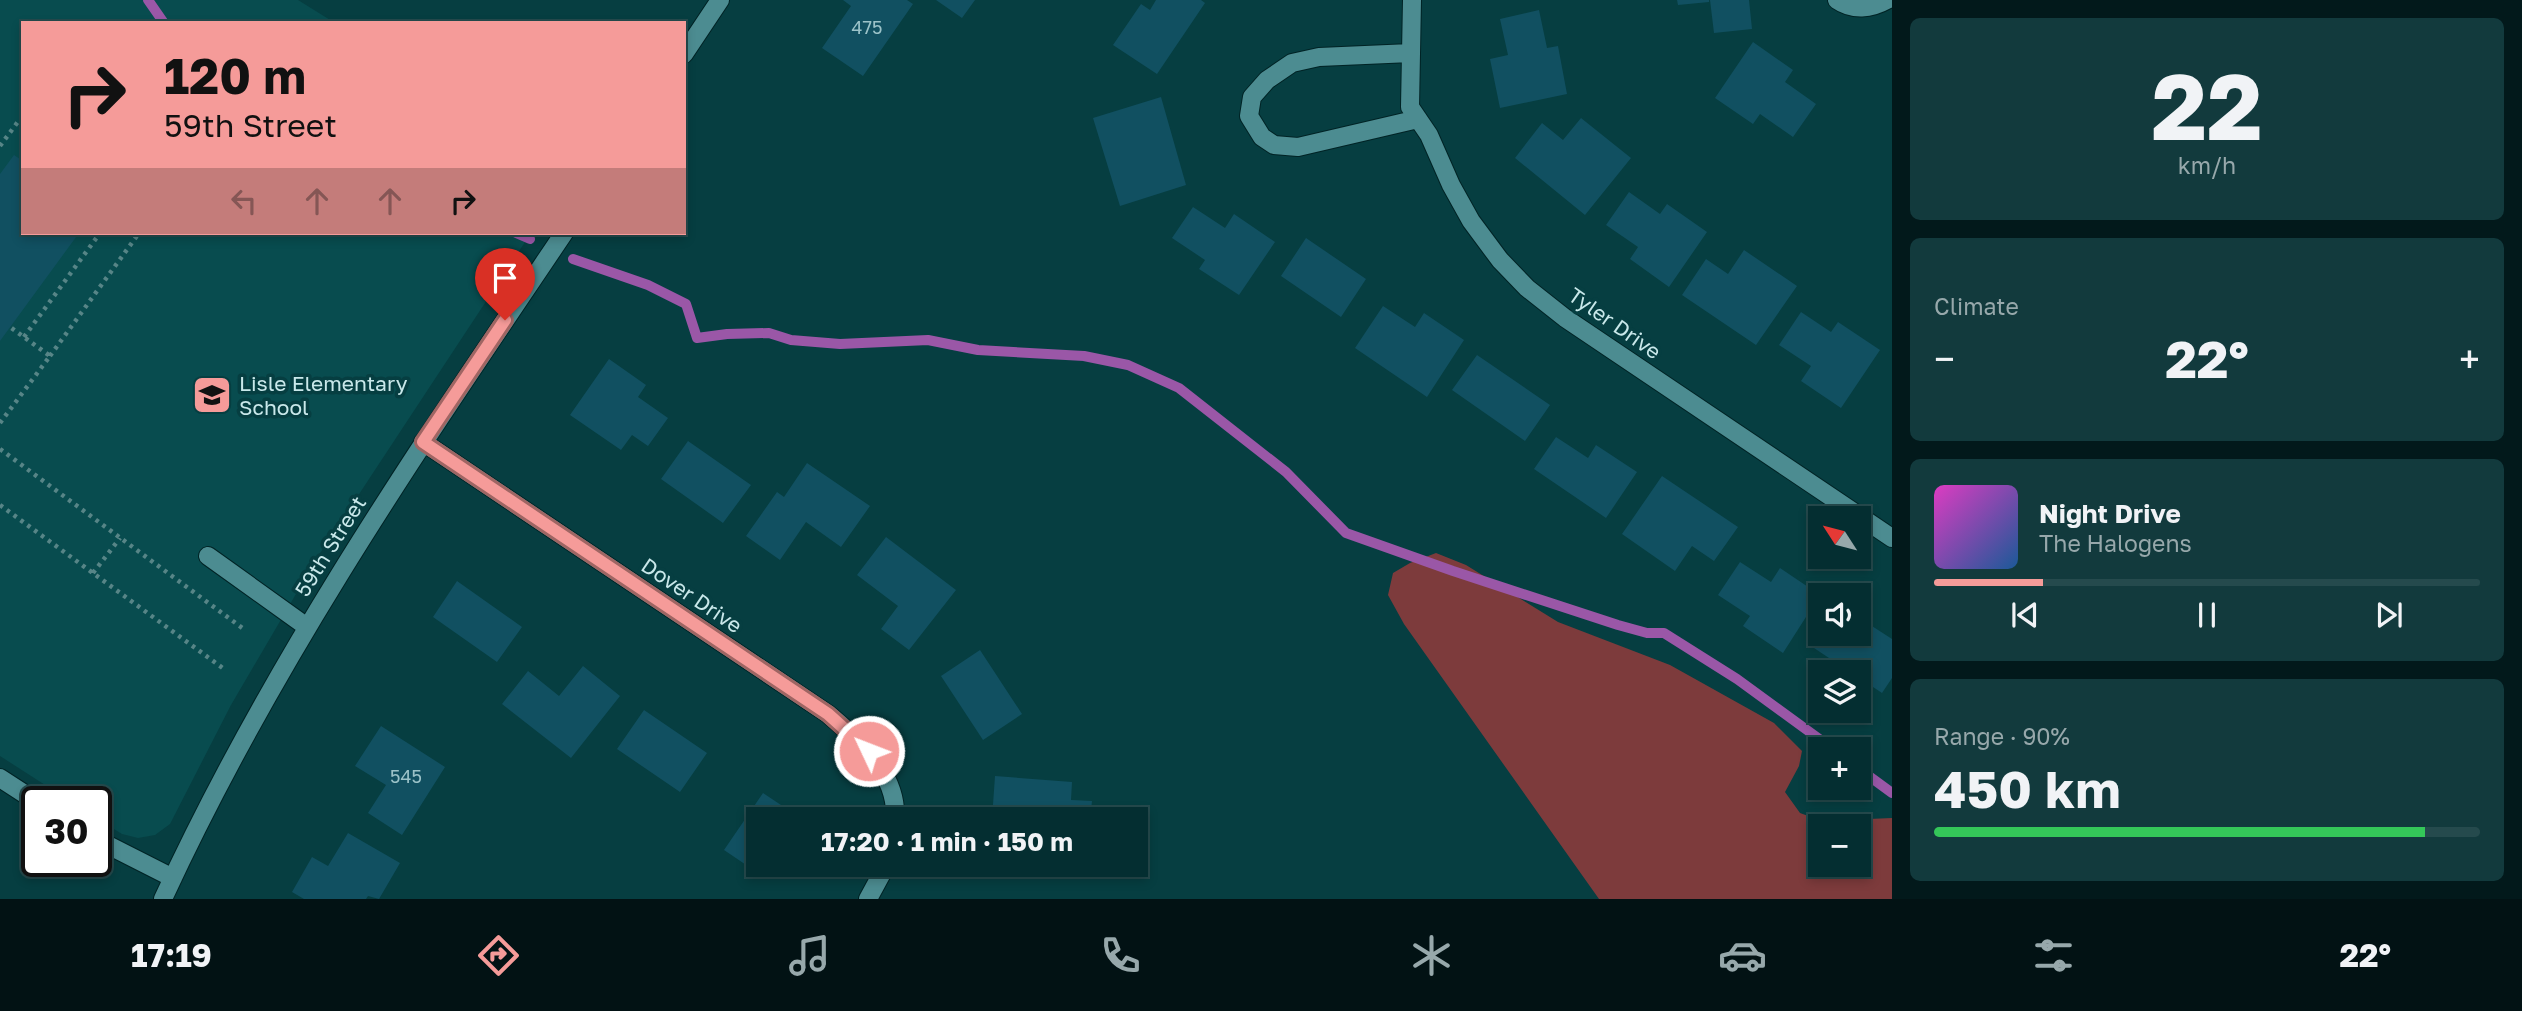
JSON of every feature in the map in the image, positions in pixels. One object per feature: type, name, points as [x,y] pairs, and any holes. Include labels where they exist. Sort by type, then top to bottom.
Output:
[{"type":"street","points":[[686,51],[720,0]]},
{"type":"street","name":"Tyler Drive","points":[[1412,0],[1410,107],[1429,135],[1451,185],[1471,221],[1500,260],[1527,288],[1576,326],[1892,538]]},
{"type":"street","points":[[1837,0],[1856,8],[1871,7],[1887,0]]},
{"type":"street","points":[[1411,60],[1319,57],[1292,63],[1267,80],[1252,97],[1249,116],[1262,137],[1273,145],[1298,147],[1419,119]]},
{"type":"street","name":"59th Street","points":[[163,899],[214,792],[307,627],[423,442],[563,235]]},
{"type":"street","name":"Dover Drive","points":[[423,442],[828,714],[862,744],[882,771],[891,792],[893,807]]},
{"type":"street","points":[[208,556],[307,627]]},
{"type":"street","points":[[0,778],[21,792]]},
{"type":"street","points":[[112,847],[173,878]]},
{"type":"street","points":[[867,899],[880,877]]},
{"type":"path","points":[[0,146],[21,119]]},
{"type":"path","points":[[24,337],[99,235]]},
{"type":"path","points":[[0,423],[138,235]]},
{"type":"path","points":[[10,327],[50,356]]},
{"type":"path","points":[[0,449],[245,630]]},
{"type":"path","points":[[0,505],[224,669]]},
{"type":"path","points":[[93,573],[120,537]]},
{"type":"shaded area","name":"Lisle Elementary School","points":[[0,0],[298,0],[332,21],[21,21],[21,235],[530,235],[317,558],[231,705],[170,824],[155,835],[138,838],[122,834],[112,828],[112,786],[47,786],[0,756]]},
{"type":"shaded area","points":[[1436,553],[1466,565],[1558,622],[1670,665],[1774,723],[1802,751],[1799,766],[1785,792],[1800,813],[1808,816],[1808,877],[1871,877],[1871,819],[1892,818],[1892,899],[1599,899],[1404,624],[1388,595],[1393,573]]},
{"type":"building","points":[[843,0],[907,0],[913,4],[863,76],[822,48],[851,6]]},
{"type":"building","points":[[936,0],[975,0],[962,18]]},
{"type":"building","points":[[1156,0],[1201,0],[1205,3],[1157,74],[1113,45],[1141,4],[1150,10]]},
{"type":"building","points":[[1677,0],[1709,0],[1709,2],[1678,5]]},
{"type":"building","points":[[1710,0],[1749,0],[1752,29],[1714,33]]},
{"type":"building","points":[[1539,10],[1547,48],[1558,46],[1567,94],[1500,108],[1490,59],[1508,55],[1500,19]]},
{"type":"building","points":[[1753,42],[1793,70],[1785,82],[1816,104],[1793,137],[1760,114],[1753,124],[1715,98]]},
{"type":"building","points":[[1161,97],[1186,185],[1120,206],[1093,118]]},
{"type":"building","points":[[1581,118],[1631,158],[1585,215],[1515,158],[1542,123],[1563,140]]},
{"type":"building","points":[[14,155],[21,160],[21,235],[78,235],[0,341],[0,174]]},
{"type":"building","points":[[1629,192],[1660,214],[1667,204],[1707,232],[1669,287],[1630,259],[1638,247],[1606,225]]},
{"type":"building","points":[[1193,207],[1225,228],[1234,214],[1275,242],[1239,295],[1199,269],[1205,260],[1172,238]]},
{"type":"building","points":[[1306,238],[1366,279],[1341,317],[1281,276]]},
{"type":"building","points":[[1744,250],[1797,286],[1756,345],[1682,295],[1706,259],[1728,274]]},
{"type":"building","points":[[1383,306],[1415,327],[1424,313],[1464,340],[1427,397],[1355,348]]},
{"type":"building","points":[[1801,312],[1831,332],[1838,322],[1880,350],[1841,408],[1801,381],[1811,366],[1779,345]]},
{"type":"building","points":[[1477,355],[1550,405],[1525,441],[1452,390]]},
{"type":"building","points":[[609,359],[646,385],[638,397],[668,418],[648,446],[632,435],[621,450],[570,415]]},
{"type":"building","points":[[1556,437],[1588,458],[1596,445],[1637,472],[1606,518],[1534,469]]},
{"type":"building","points":[[688,441],[751,485],[723,523],[661,479]]},
{"type":"building","points":[[807,463],[870,506],[841,547],[806,522],[780,560],[746,536],[777,492],[784,497]]},
{"type":"building","points":[[1662,476],[1738,527],[1714,561],[1692,546],[1675,571],[1622,534]]},
{"type":"building","points":[[886,537],[956,590],[909,650],[881,629],[898,606],[857,575]]},
{"type":"building","points":[[1740,562],[1771,582],[1780,568],[1808,587],[1808,614],[1783,653],[1743,626],[1750,616],[1718,595]]},
{"type":"building","points":[[457,581],[522,627],[497,662],[433,617]]},
{"type":"building","points":[[1871,625],[1892,639],[1892,678],[1882,693],[1871,686],[1871,660],[1832,660],[1814,648],[1871,646]]},
{"type":"building","points":[[980,650],[1022,714],[983,740],[941,676]]},
{"type":"building","points":[[583,666],[620,696],[571,758],[502,704],[528,671],[559,696]]},
{"type":"building","points":[[644,710],[707,753],[680,792],[617,749]]},
{"type":"building","points":[[381,726],[445,767],[402,835],[368,813],[386,785],[355,766]]},
{"type":"building","points":[[995,776],[1072,782],[1071,800],[1092,801],[1091,807],[993,807]]},
{"type":"building","points":[[763,793],[784,807],[753,807]]},
{"type":"building","points":[[746,818],[746,865],[724,850]]},
{"type":"building","points":[[348,833],[400,863],[379,899],[368,896],[366,899],[304,899],[292,892],[312,857],[328,866]]},
{"type":"waterway","points":[[148,0],[163,21]]},
{"type":"waterway","points":[[521,235],[530,239]]},
{"type":"waterway","points":[[573,259],[648,285],[686,304],[697,338],[769,333],[791,340],[840,344],[928,340],[978,350],[1084,356],[1128,365],[1179,388],[1286,472],[1346,533],[1618,625],[1647,633],[1664,633],[1737,679],[1817,737]]},
{"type":"waterway","points":[[1871,778],[1892,793]]},
{"type":"place","name":"Lisle Elementary School","points":[[212,395]]},
{"type":"route","points":[[505,320],[423,442],[828,714],[869,751]]}]
